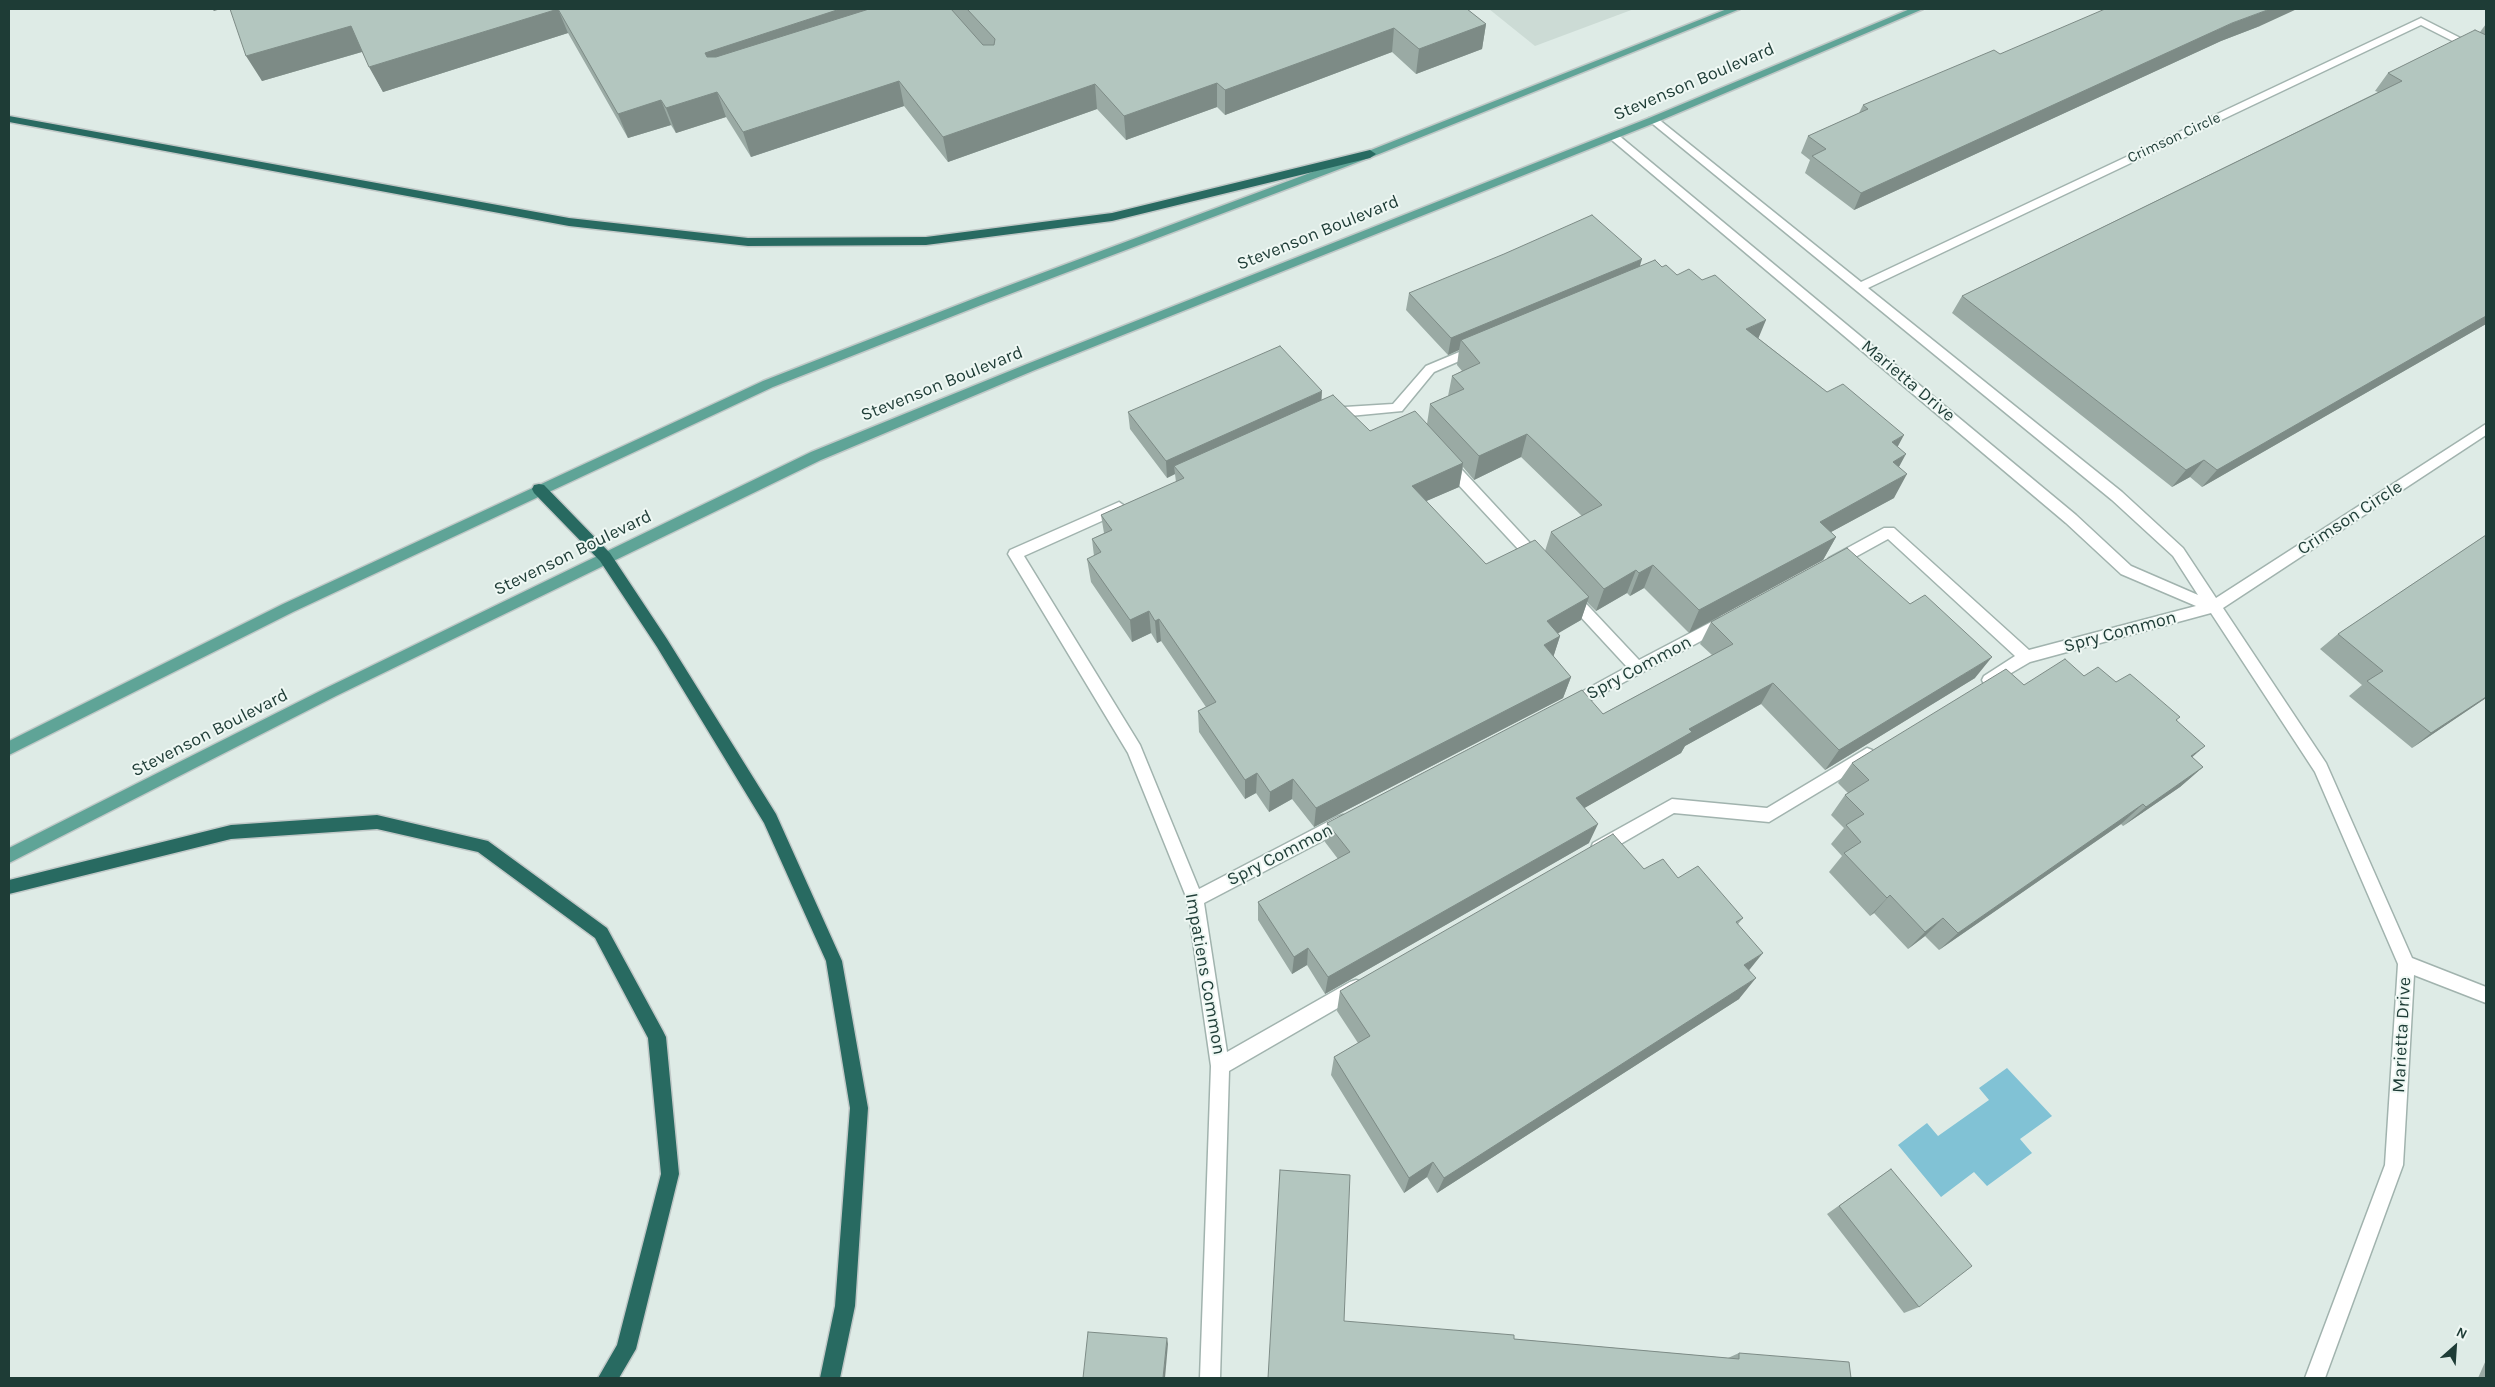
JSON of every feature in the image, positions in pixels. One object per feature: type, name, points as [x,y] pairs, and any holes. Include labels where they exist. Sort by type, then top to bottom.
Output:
[{"type":"highway","points":[[9,119],[570,222],[748,242],[926,241],[1112,217],[1370,154]]},
{"type":"highway","points":[[540,489],[605,557],[662,643],[770,819],[834,961],[859,1108],[845,1306],[830,1378]]},
{"type":"highway","points":[[9,887],[231,832],[377,822],[482,846],[601,934],[657,1037],[670,1174],[626,1349],[608,1378]]},
{"type":"main road","points":[[9,748],[288,608],[768,384],[982,300],[1370,154],[1733,9]]},
{"type":"main road","name":"Stevenson Boulevard","points":[[9,856],[331,692],[605,557],[816,456],[1040,364],[1653,120],[1918,9]]},
{"type":"street","name":"Crimson Circle","points":[[1860,287],[2421,21],[2486,55]]},
{"type":"street","name":"Marietta Drive","points":[[1653,120],[2117,496],[2172,545],[2321,768],[2406,964],[2394,1165],[2315,1378]]},
{"type":"street","name":"Marietta Drive","points":[[1612,136],[2064,512],[2126,570],[2214,607]]},
{"type":"street","points":[[1321,416],[1330,412],[1400,412],[1430,369],[1485,346]]},
{"type":"street","name":"Crimson Circle","points":[[2214,607],[2486,428]]},
{"type":"street","points":[[1437,452],[1544,568]]},
{"type":"street","name":"Impatiens Common","points":[[1132,502],[1015,554],[1135,750],[1195,899],[1220,1066],[1210,1378]]},
{"type":"street","points":[[1820,570],[1889,532],[2026,657]]},
{"type":"street","points":[[1564,589],[1638,669]]},
{"type":"street","name":"Spry Common","points":[[1977,688],[2026,657],[2214,607]]},
{"type":"street","name":"Spry Common","points":[[1558,710],[1733,617]]},
{"type":"street","points":[[1586,855],[1672,806],[1769,815],[1877,749]]},
{"type":"street","name":"Spry Common","points":[[1195,899],[1355,816]]},
{"type":"street","points":[[2406,964],[2486,995]]},
{"type":"street","points":[[1220,1066],[1374,978]]},
{"type":"shaded area","points":[[1489,9],[1634,9],[1535,46]]},
{"type":"water","points":[[2007,1068],[2052,1116],[2020,1139],[2032,1153],[1987,1186],[1974,1172],[1941,1197],[1898,1145],[1927,1123],[1938,1136],[1989,1100],[1979,1088]]},
{"type":"building","points":[[230,9],[558,9],[369,67],[351,26],[246,56]]},
{"type":"building","points":[[558,9],[840,9],[705,53],[707,57],[716,57],[869,9],[951,9],[983,45],[994,45],[995,39],[967,9],[1467,9],[1486,24],[1419,49],[1394,28],[1225,90],[1217,83],[1124,116],[1095,84],[943,137],[899,81],[743,132],[717,92],[666,108],[661,100],[618,114]]},
{"type":"building","points":[[2105,9],[2270,9],[2232,23],[1861,193],[1812,156],[1826,149],[1808,136],[1868,109],[1863,105],[1994,50],[2000,54]]},
{"type":"building","points":[[2475,30],[2486,35],[2486,316],[2217,470],[2204,460],[2186,470],[1962,296],[2402,81],[2388,73]]},
{"type":"building","points":[[1592,215],[1642,259],[1451,338],[1409,293],[1504,254]]},
{"type":"building","points":[[1655,260],[1662,267],[1666,265],[1677,275],[1689,269],[1702,280],[1715,275],[1766,320],[1746,329],[1827,392],[1843,384],[1904,435],[1892,442],[1906,454],[1893,462],[1907,474],[1820,522],[1836,537],[1699,610],[1653,565],[1639,573],[1636,570],[1604,589],[1551,532],[1602,505],[1527,434],[1479,456],[1430,404],[1464,389],[1452,376],[1480,363],[1461,340]]},
{"type":"building","points":[[1280,346],[1322,391],[1166,461],[1128,412]]},
{"type":"building","points":[[1333,395],[1370,431],[1415,411],[1463,463],[1412,486],[1486,564],[1535,540],[1589,597],[1547,621],[1560,636],[1544,645],[1571,677],[1316,808],[1293,779],[1270,792],[1257,773],[1245,780],[1198,711],[1216,702],[1159,619],[1155,621],[1149,611],[1130,620],[1087,559],[1101,552],[1092,539],[1112,530],[1101,515],[1184,478],[1174,466]]},
{"type":"building","points":[[2486,535],[2486,697],[2431,733],[2367,681],[2383,671],[2338,634]]},
{"type":"building","points":[[1847,548],[1910,604],[1925,595],[1992,657],[1839,750],[1773,683],[1689,729],[1692,732],[1576,798],[1598,824],[1328,977],[1308,948],[1294,957],[1258,902],[1350,852],[1327,823],[1582,690],[1603,714],[1733,644],[1711,622]]},
{"type":"building","points":[[2065,659],[2084,676],[2098,667],[2116,682],[2130,674],[2180,717],[2176,720],[2205,746],[2191,756],[2203,767],[2146,807],[2143,804],[1958,933],[1943,918],[1925,932],[1890,895],[1887,898],[1844,853],[1861,842],[1846,825],[1864,814],[1845,795],[1869,780],[1852,763],[2006,669],[2024,685]]},
{"type":"building","points":[[1613,834],[1644,869],[1663,859],[1678,878],[1698,866],[1743,918],[1736,922],[1763,953],[1744,965],[1756,978],[1444,1178],[1433,1162],[1409,1178],[1334,1057],[1370,1036],[1340,991]]},
{"type":"building","points":[[1891,1169],[1972,1266],[1919,1307],[1839,1206]]},
{"type":"building","points":[[1280,1170],[1350,1175],[1344,1321],[1514,1335],[1514,1339],[1739,1359],[1739,1353],[1849,1362],[1851,1378],[1268,1378]]},
{"type":"building","points":[[1088,1332],[1167,1338],[1163,1378],[1083,1378]]}]
